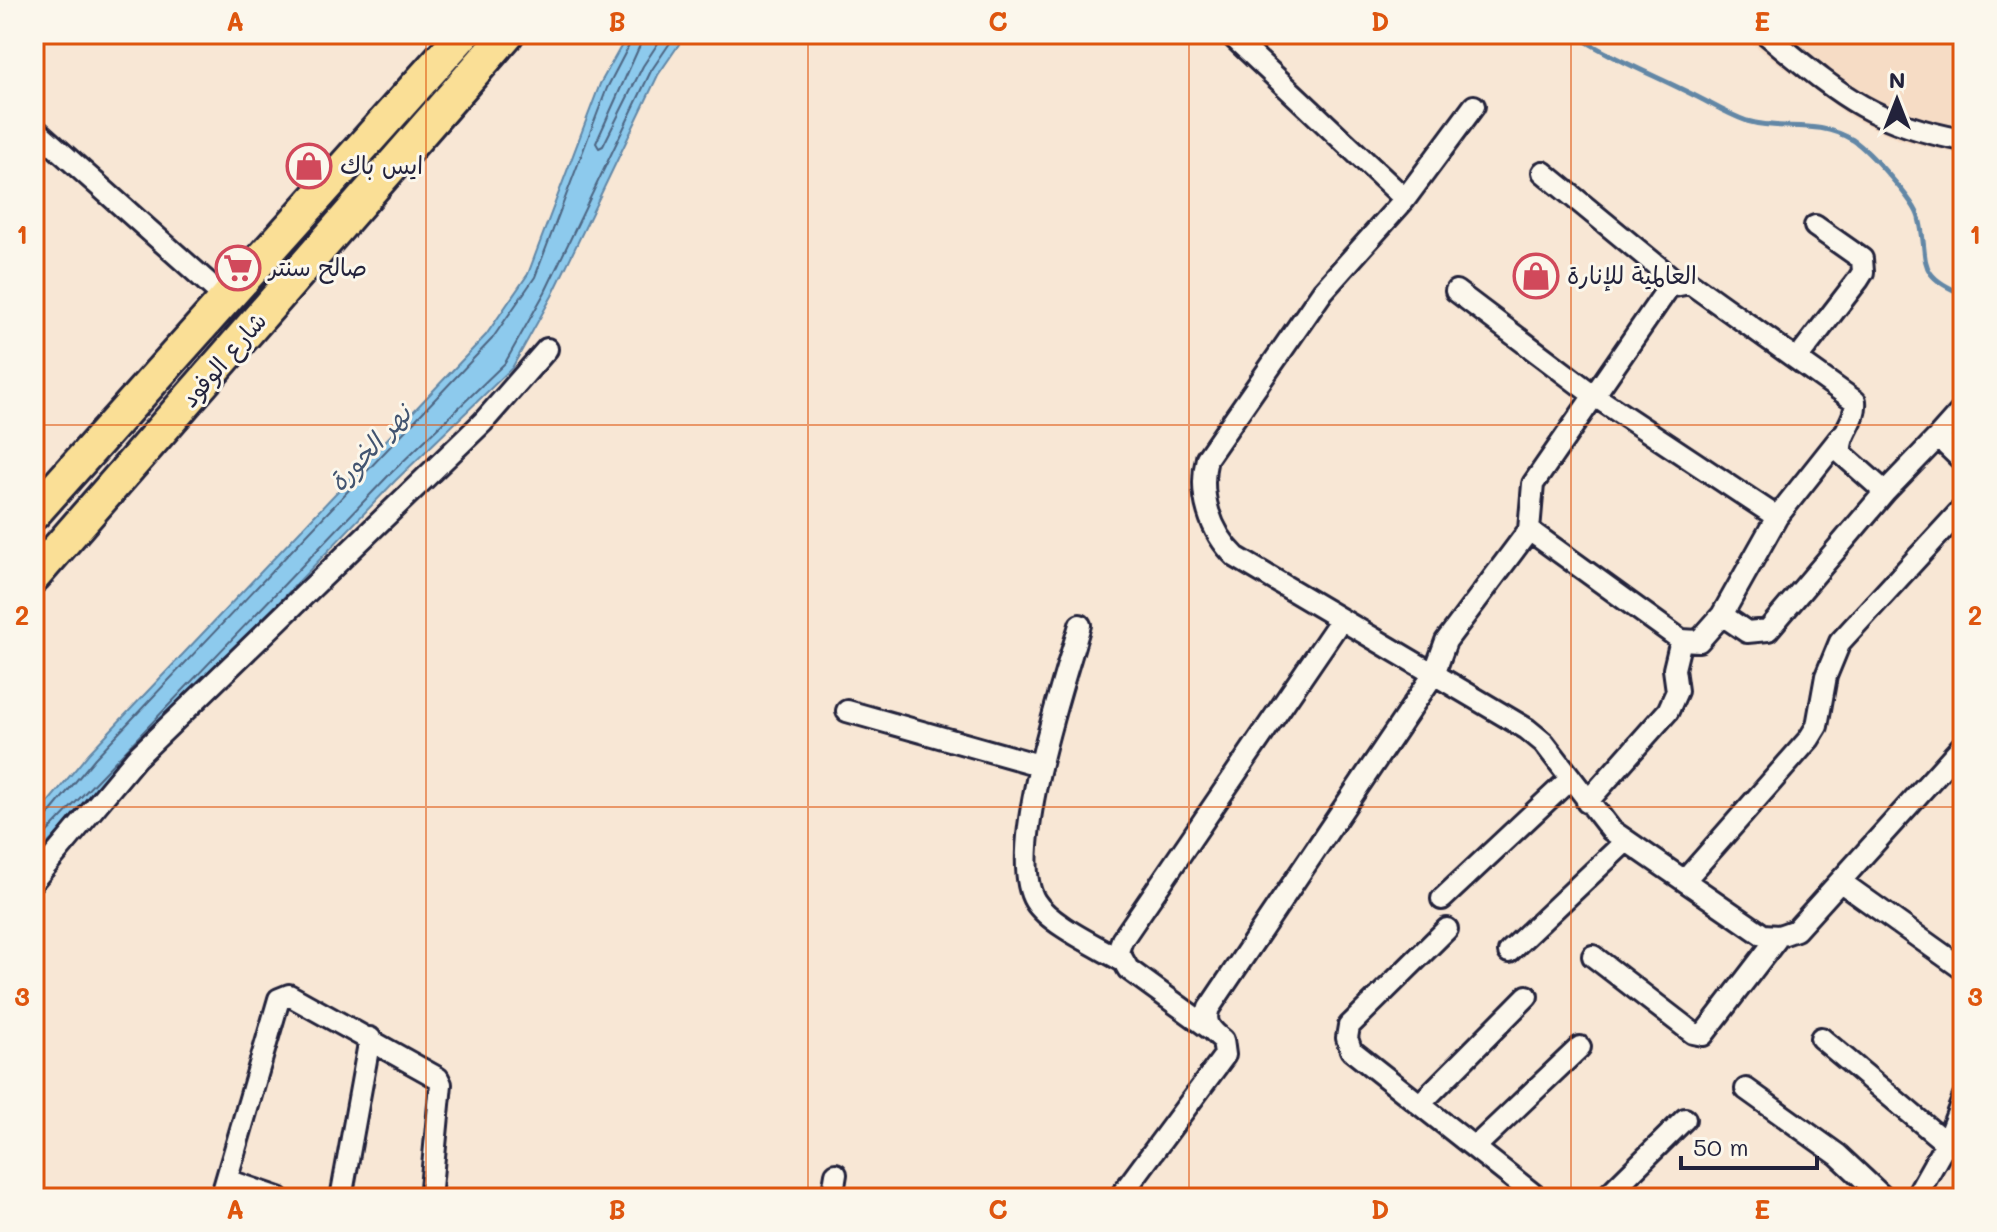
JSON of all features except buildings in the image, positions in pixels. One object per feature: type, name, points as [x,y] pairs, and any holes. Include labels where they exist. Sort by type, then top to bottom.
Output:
[{"type":"main road","name":"شارع الوفود","points":[[34,513],[224,297],[463,34]]},
{"type":"main road","name":"شارع الوفود","points":[[34,576],[507,34]]},
{"type":"street","points":[[1230,34],[1405,199]]},
{"type":"street","points":[[1766,34],[1858,106],[1894,123],[1963,140]]},
{"type":"street","points":[[1474,106],[1405,199],[1323,291],[1207,458],[1202,476],[1210,518],[1223,544],[1236,557],[1340,621],[1527,729],[1544,743],[1587,802],[1626,841],[1685,880],[1732,917],[1763,935],[1779,936],[1796,930],[1963,745]]},
{"type":"street","points":[[34,128],[224,297]]},
{"type":"street","points":[[1543,172],[1678,283]]},
{"type":"street","points":[[1797,359],[1858,280],[1864,265],[1862,259],[1815,226]]},
{"type":"street","points":[[1209,1028],[1206,1017],[1209,1008],[1434,674],[1446,641],[1529,530],[1533,484],[1596,397],[1669,287],[1690,283],[1855,401],[1853,420],[1777,517],[1722,615],[1699,641],[1681,640],[1529,530]]},
{"type":"street","points":[[1456,291],[1596,397],[1777,517]]},
{"type":"street","points":[[34,880],[136,758],[483,422],[547,349]]},
{"type":"street","points":[[1722,615],[1747,632],[1768,630],[1885,492],[1963,409]]},
{"type":"street","points":[[1842,435],[1841,453],[1885,492]]},
{"type":"street","points":[[1938,437],[1963,461]]},
{"type":"street","points":[[1685,880],[1809,739],[1817,726],[1826,676],[1840,642],[1963,508]]},
{"type":"street","points":[[1121,960],[1122,940],[1340,621]]},
{"type":"street","points":[[1080,625],[1039,765],[1027,864],[1034,899],[1045,913],[1121,960],[1128,969],[1209,1028],[1223,1040],[1225,1055],[1119,1198]]},
{"type":"street","points":[[1587,802],[1668,711],[1677,691],[1674,669],[1681,640]]},
{"type":"street","points":[[847,711],[1039,765]]},
{"type":"street","points":[[1442,899],[1570,779]]},
{"type":"street","points":[[1509,952],[1626,841]]},
{"type":"street","points":[[1841,882],[1963,969]]},
{"type":"street","points":[[1447,929],[1349,1026],[1347,1038],[1351,1050],[1538,1198]]},
{"type":"street","points":[[1593,956],[1693,1033],[1703,1035],[1779,936]]},
{"type":"street","points":[[279,1198],[224,1189],[282,996],[293,996],[434,1073],[441,1084],[430,1198]]},
{"type":"street","points":[[1420,1104],[1527,996]]},
{"type":"street","points":[[341,1198],[370,1038]]},
{"type":"street","points":[[1821,1038],[1955,1147]]},
{"type":"street","points":[[1475,1147],[1580,1047]]},
{"type":"street","points":[[1746,1089],[1838,1155],[1884,1198]]},
{"type":"street","points":[[1915,1198],[1955,1147],[1963,1099]]},
{"type":"street","points":[[1605,1198],[1685,1119]]},
{"type":"street","points":[[832,1198],[836,1174]]},
{"type":"shaded area","points":[[1739,34],[1963,34],[1963,155],[1897,139],[1852,118]]},
{"type":"water","name":"نهر الخورة","points":[[628,34],[686,34],[658,75],[552,296],[512,368],[395,481],[34,858],[34,819],[89,753],[486,335],[528,274],[600,84]]},
{"type":"waterway","points":[[1574,34],[1608,54],[1742,119],[1774,126],[1826,129],[1853,140],[1890,176],[1916,210],[1930,272],[1947,287],[1963,294]]},
{"type":"place","name":"ايس باك","points":[[309,166]]},
{"type":"place","name":"صالح سنتر","points":[[238,268]]},
{"type":"place","name":"العالمية للإنارة","points":[[1536,276]]}]
